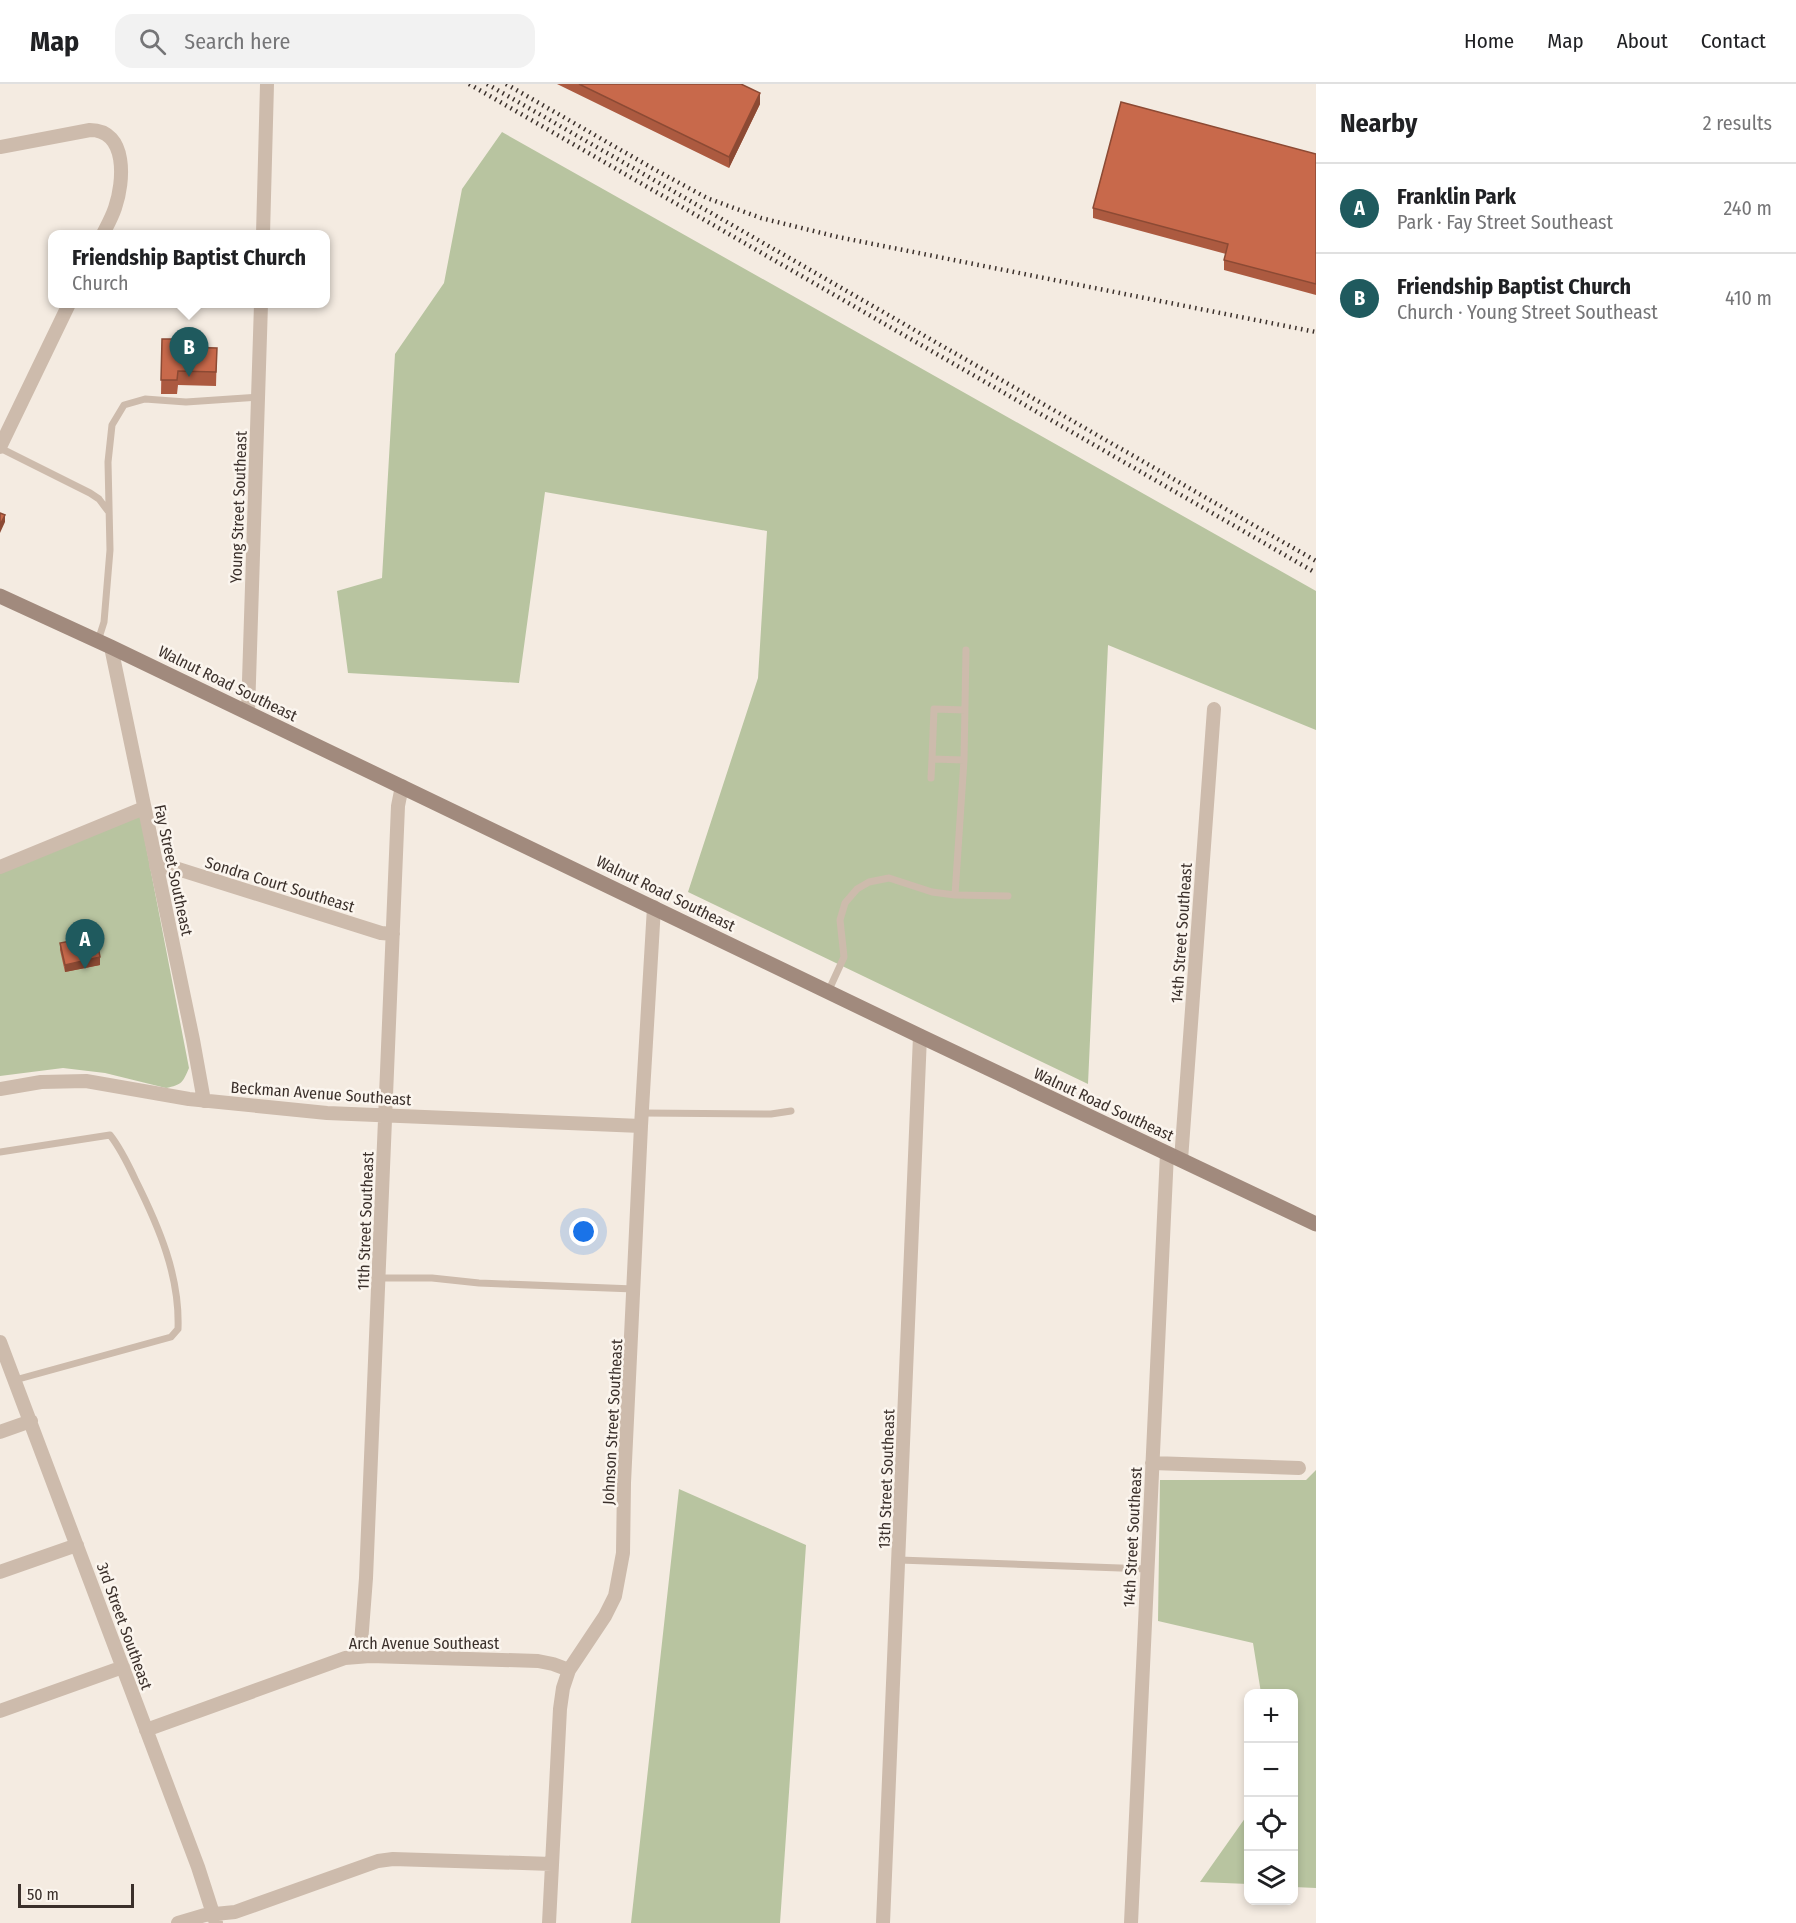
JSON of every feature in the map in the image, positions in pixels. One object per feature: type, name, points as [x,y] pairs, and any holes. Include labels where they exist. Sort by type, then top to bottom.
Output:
[{"type":"main road","name":"Walnut Road Southeast","points":[[0,596],[248,712],[1316,1224]]},
{"type":"street","points":[[263,230],[267,84]]},
{"type":"street","points":[[0,147],[90,130],[105,132],[114,141],[120,162],[120,186],[115,209],[105,230]]},
{"type":"street","points":[[0,448],[67,308]]},
{"type":"street","name":"Young Street Southeast","points":[[248,712],[261,308]]},
{"type":"street","name":"Fay Street Southeast","points":[[104,644],[144,808],[204,1101]]},
{"type":"street","name":"14th Street Southeast","points":[[1131,1923],[1152,1463],[1174,1157],[1214,709]]},
{"type":"street","name":"11th Street Southeast","points":[[360,1656],[367,1566],[398,806],[402,786]]},
{"type":"street","points":[[0,867],[144,808]]},
{"type":"street","name":"Sondra Court Southeast","points":[[156,866],[178,869],[381,933],[393,934]]},
{"type":"street","name":"Johnson Street Southeast","points":[[549,1923],[562,1688],[569,1670],[605,1616],[615,1596],[621,1574],[654,907]]},
{"type":"street","name":"13th Street Southeast","points":[[883,1923],[920,1036]]},
{"type":"street","name":"Beckman Avenue Southeast","points":[[0,1089],[41,1082],[86,1081],[204,1101],[327,1113],[386,1116],[642,1119]]},
{"type":"street","name":"3rd Street Southeast","points":[[0,1342],[198,1867],[214,1919]]},
{"type":"street","points":[[0,1432],[31,1421]]},
{"type":"street","points":[[1152,1463],[1299,1468]]},
{"type":"street","points":[[0,1572],[77,1545]]},
{"type":"street","name":"Arch Avenue Southeast","points":[[146,1730],[345,1658],[360,1656],[538,1661],[569,1670]]},
{"type":"street","points":[[0,1712],[123,1667]]},
{"type":"street","points":[[178,1923],[214,1919],[378,1861],[393,1859],[552,1864]]},
{"type":"lane","points":[[104,644],[110,550],[108,462],[112,425],[124,405],[145,399],[186,402],[258,397]]},
{"type":"lane","points":[[0,448],[90,493],[99,499],[109,512]]},
{"type":"lane","points":[[955,895],[964,760],[966,650]]},
{"type":"lane","points":[[931,778],[934,709],[964,710]]},
{"type":"lane","points":[[932,759],[964,760]]},
{"type":"lane","points":[[828,992],[844,957],[840,920],[844,903],[857,889],[870,882],[889,878],[932,892],[1008,896]]},
{"type":"lane","points":[[642,1119],[771,1114],[791,1111]]},
{"type":"lane","points":[[0,1152],[110,1136],[118,1145],[146,1200],[170,1258],[179,1307],[178,1329],[171,1337],[15,1380]]},
{"type":"lane","points":[[379,1278],[432,1278],[479,1283],[635,1289]]},
{"type":"lane","points":[[899,1560],[1148,1569]]},
{"type":"green space","points":[[502,132],[1316,591],[1316,730],[1108,645],[1088,1084],[688,892],[758,678],[767,531],[545,492],[519,683],[348,673],[337,591],[382,578],[395,354],[444,283],[462,189]]},
{"type":"green space","points":[[140,815],[189,1068],[185,1077],[176,1086],[166,1088],[105,1073],[63,1068],[0,1076],[0,871]]},
{"type":"green space","points":[[1316,1470],[1316,1888],[1298,1887],[1298,1689],[1260,1689],[1253,1643],[1158,1621],[1160,1480],[1306,1480]]},
{"type":"green space","points":[[679,1489],[806,1545],[780,1923],[631,1923]]},
{"type":"green space","points":[[1244,1820],[1244,1884],[1200,1882]]},
{"type":"building","points":[[579,84],[741,84],[760,93],[729,157]]},
{"type":"building","points":[[1121,102],[1316,154],[1316,284],[1224,260],[1228,244],[1093,208]]},
{"type":"building","points":[[162,339],[176,339],[176,347],[217,348],[216,372],[178,371],[177,380],[161,380]]},
{"type":"building","points":[[0,513],[5,515],[0,525]]},
{"type":"building","points":[[96,936],[100,957],[65,965],[60,943]]},
{"type":"railway","points":[[469,84],[1316,573]]},
{"type":"railway","points":[[487,84],[1316,561]]},
{"type":"railway","points":[[506,84],[707,198],[761,218],[838,237],[1316,332]]},
{"type":"place","name":"Friendship Baptist Church","points":[[189,377]]},
{"type":"place","name":"Franklin Park","points":[[85,969]]}]
